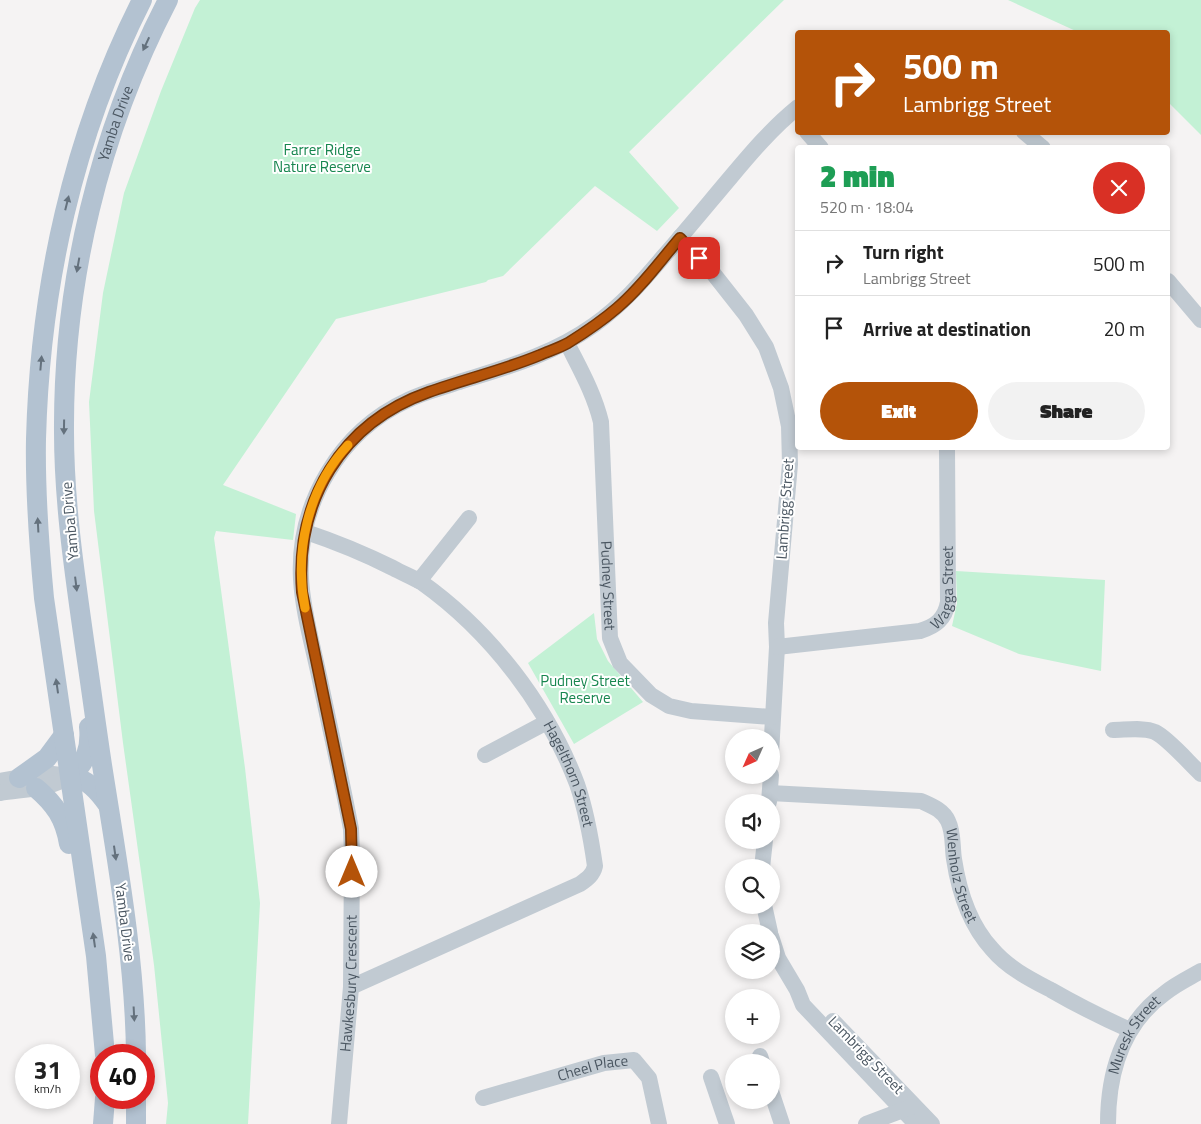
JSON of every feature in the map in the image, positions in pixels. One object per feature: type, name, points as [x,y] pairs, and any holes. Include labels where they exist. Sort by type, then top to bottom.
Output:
[{"type":"main road","name":"Yamba Drive","points":[[104,1044],[100,982],[44,598],[39,546],[36,440],[42,339],[49,287],[60,233],[73,180],[102,91],[142,0]]},
{"type":"main road","name":"Yamba Drive","points":[[135,1044],[129,946],[71,545],[64,434],[68,339],[73,291],[82,241],[94,191],[114,124],[139,59],[168,0]]},
{"type":"main road","points":[[70,776],[82,765],[87,752],[90,738],[87,714],[91,690]]},
{"type":"main road","points":[[64,734],[47,758],[18,783],[49,799],[62,818],[75,872],[88,897]]},
{"type":"main road","points":[[70,776],[91,784],[108,805]]},
{"type":"main road","points":[[103,1124],[104,1109]]},
{"type":"main road","points":[[136,1109],[136,1124]]},
{"type":"street","name":"Hawkesbury Crescent","points":[[339,1124],[351,987],[351,829],[302,592],[302,555],[306,532],[310,512],[321,483],[344,450],[376,418],[391,408],[410,399],[523,362],[566,344],[618,308],[680,238],[753,150],[774,128],[795,114]]},
{"type":"street","points":[[810,135],[818,145]]},
{"type":"street","points":[[1028,135],[1039,145]]},
{"type":"street","name":"Lambrigg Street","points":[[680,238],[709,268],[746,315],[766,347],[781,388],[789,426],[790,464],[776,623],[772,729]]},
{"type":"street","points":[[1170,283],[1201,320]]},
{"type":"street","name":"Pudney Street","points":[[566,344],[591,390],[601,422],[610,638],[620,663],[651,695],[669,706],[691,711],[772,717]]},
{"type":"street","name":"Wagga Street","points":[[776,647],[920,630],[930,628],[939,622],[946,613],[948,602],[947,450]]},
{"type":"street","points":[[419,581],[469,518]]},
{"type":"street","name":"Hagelthorn Street","points":[[306,532],[371,557],[419,581],[477,631],[508,664],[523,684],[562,749],[583,803],[595,866],[594,872],[580,884],[351,987]]},
{"type":"street","points":[[486,755],[547,722]]},
{"type":"street","points":[[1113,730],[1146,730],[1155,732],[1165,739],[1201,774]]},
{"type":"street","points":[[0,793],[18,783],[44,774],[70,776]]},
{"type":"street","name":"Wenholz Street","points":[[780,798],[921,801],[942,812],[948,821],[951,832],[959,886],[965,905],[973,922],[992,949],[1019,972],[1092,1013],[1130,1030]]},
{"type":"street","name":"Lambrigg Street","points":[[780,961],[797,990],[803,1005],[915,1118]]},
{"type":"street","name":"Muresk Street","points":[[1108,1124],[1109,1100],[1115,1064],[1130,1030],[1151,1005],[1165,993],[1201,971]]},
{"type":"street","name":"Cheel Place","points":[[484,1098],[604,1063],[634,1060],[648,1078],[659,1124]]},
{"type":"street","points":[[710,1077],[727,1124]]},
{"type":"street","points":[[777,1109],[782,1124]]},
{"type":"street","points":[[866,1124],[915,1118]]},
{"type":"green space","name":"Farrer Ridge Nature Reserve","points":[[200,0],[784,0],[629,152],[679,208],[657,231],[595,186],[503,276],[486,282],[336,319],[223,485],[296,514],[293,540],[216,531],[214,538],[245,768],[260,903],[248,1124],[166,1124],[168,1103],[154,965],[123,743],[94,511],[89,402],[103,293],[124,193],[161,91]]},
{"type":"green space","points":[[1008,0],[1201,0],[1201,135],[1170,104],[1170,30],[1074,30]]},
{"type":"green space","points":[[956,571],[1105,580],[1101,671],[1019,654],[952,626],[957,603]]},
{"type":"green space","name":"Pudney Street Reserve","points":[[594,613],[597,639],[608,661],[643,702],[574,744],[528,663]]},
{"type":"slow traffic","points":[[305,608],[301,577],[302,555],[310,512],[321,483],[348,445]]},
{"type":"route","points":[[352,872],[351,829],[302,592],[302,555],[306,532],[310,512],[321,483],[344,450],[358,434],[391,408],[430,391],[523,362],[566,344],[618,308],[680,238],[699,258]]}]
